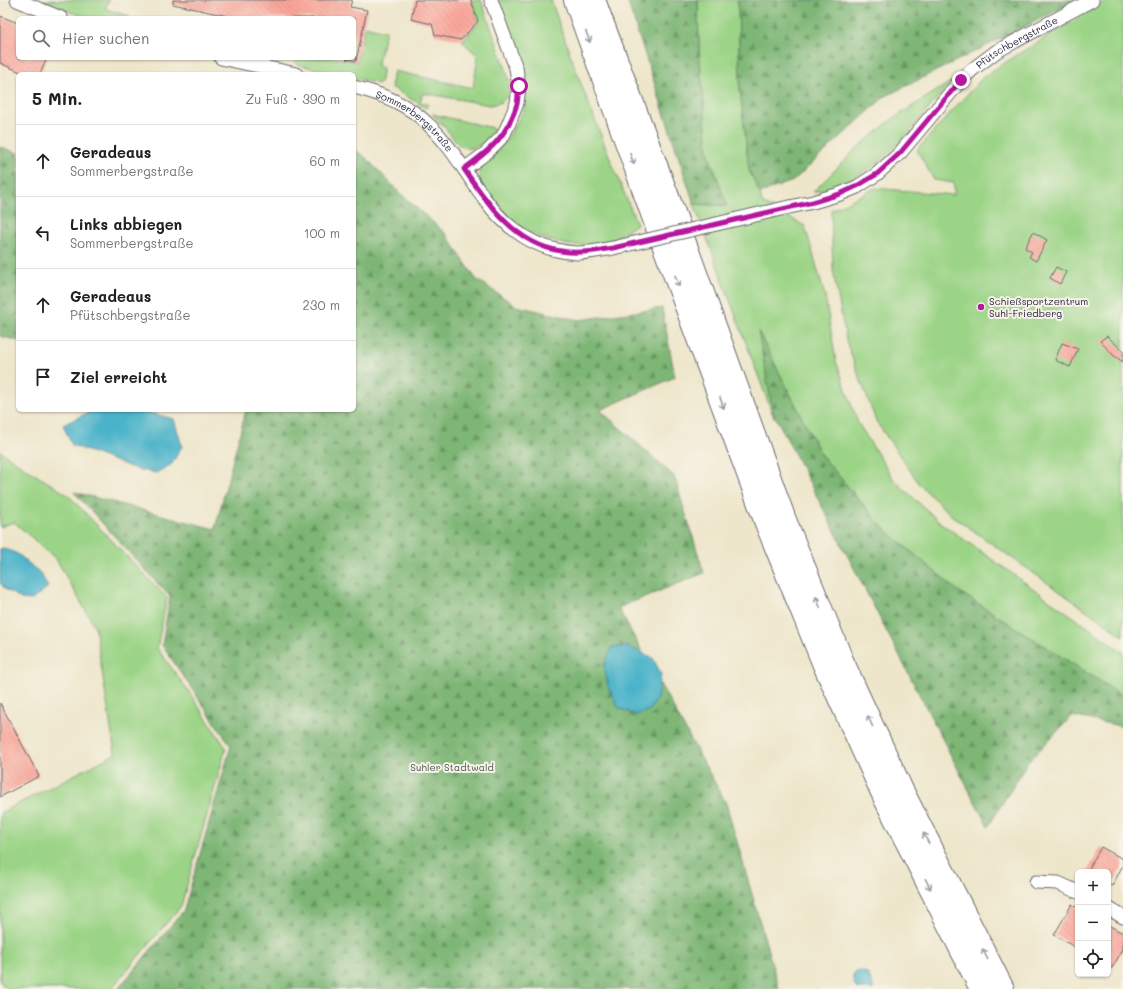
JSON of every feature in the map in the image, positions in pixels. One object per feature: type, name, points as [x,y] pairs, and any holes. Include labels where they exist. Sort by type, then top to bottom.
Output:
[{"type":"highway","points":[[575,0],[656,225],[764,516],[824,665],[885,799],[981,989]]},
{"type":"highway","points":[[594,0],[676,218],[786,520],[842,660],[903,792],[1003,989]]},
{"type":"street","points":[[16,0],[55,16]]},
{"type":"street","points":[[464,169],[486,153],[503,136],[517,103],[519,86],[516,68],[491,0]]},
{"type":"street","name":"Pfütschbergstraße","points":[[613,248],[813,202],[840,194],[857,186],[877,174],[900,153],[961,80],[973,69],[997,51],[1092,0]]},
{"type":"street","points":[[230,60],[287,72]]},
{"type":"street","name":"Sommerbergstraße","points":[[356,88],[382,95],[399,103],[428,124],[443,140],[484,198],[496,212],[512,228],[526,238],[543,246],[560,251],[578,253],[613,248]]},
{"type":"street","points":[[1036,882],[1058,883],[1075,891]]},
{"type":"street","points":[[1111,910],[1123,917]]},
{"type":"green space","points":[[43,0],[109,0],[105,9],[129,16],[85,16],[70,12]]},
{"type":"green space","points":[[472,0],[481,0],[506,69],[510,84],[509,94],[502,102],[490,105],[423,93],[420,102],[428,104],[426,108],[391,87],[394,71],[473,88],[478,56],[462,41],[479,22]]},
{"type":"green space","points":[[497,0],[551,0],[592,113],[637,224],[609,242],[588,245],[568,245],[535,235],[521,227],[509,217],[480,182],[479,171],[483,162],[497,151],[509,136],[524,109],[525,84]]},
{"type":"green space","points":[[627,0],[698,0],[699,49],[708,152],[727,206],[694,204]]},
{"type":"green space","points":[[698,0],[738,0],[740,89],[749,170],[760,193],[762,203],[805,226],[825,296],[836,361],[858,423],[894,480],[942,524],[1123,652],[1123,696],[958,591],[882,527],[821,455],[759,333],[774,418],[694,204],[727,206],[708,152],[699,49]]},
{"type":"green space","points":[[738,0],[1078,0],[884,97],[793,181],[760,193],[749,170],[740,89]]},
{"type":"green space","name":"Schießsportzentrum Suhl-Friedberg","points":[[1107,0],[1123,0],[1123,636],[951,515],[920,485],[876,421],[847,344],[833,270],[831,210],[874,188],[954,195],[954,183],[934,180],[917,150],[983,77]]},
{"type":"green space","points":[[365,26],[386,31],[377,66],[383,68],[380,84],[356,78],[356,72],[329,72],[295,64],[296,60],[347,60],[357,62]]},
{"type":"green space","points":[[952,81],[900,142],[878,163],[845,182],[813,192],[854,151],[891,120]]},
{"type":"green space","points":[[432,114],[493,128],[493,131],[486,140],[477,146],[473,148],[462,147]]},
{"type":"green space","points":[[0,147],[16,152],[16,340],[0,336]]},
{"type":"green space","name":"Suhler Stadtwald","points":[[356,151],[363,155],[401,194],[446,234],[476,279],[516,306],[579,320],[662,308],[675,377],[600,410],[674,476],[704,573],[618,608],[726,803],[779,989],[118,989],[184,910],[231,746],[162,645],[170,597],[74,492],[215,529],[245,412],[356,412]]},
{"type":"green space","points":[[758,331],[821,455],[882,527],[958,591],[1123,696],[1123,728],[1120,726],[1072,716],[1028,762],[988,827],[773,412]]},
{"type":"green space","points":[[0,451],[68,495],[167,598],[157,648],[187,689],[226,748],[181,906],[111,989],[8,989],[0,982],[0,813],[115,754],[95,627],[56,559],[14,522],[0,527]]},
{"type":"water","points":[[89,412],[146,412],[174,419],[182,446],[172,464],[156,473],[136,469],[72,445],[63,425]]},
{"type":"water","points":[[4,548],[18,554],[41,574],[48,587],[32,600],[21,599],[5,589],[0,583],[0,549]]},
{"type":"water","points":[[612,647],[628,647],[653,658],[661,674],[657,698],[650,710],[635,715],[619,708],[609,689],[604,666]]},
{"type":"water","points":[[860,971],[867,973],[875,989],[857,989],[853,981],[853,976]]},
{"type":"building","points":[[173,0],[352,0],[350,7],[367,10],[356,61],[351,60],[356,60],[356,16],[227,16],[173,4]]},
{"type":"building","points":[[415,0],[471,0],[478,21],[461,40],[435,35],[432,24],[411,19]]},
{"type":"building","points":[[0,16],[16,22],[16,60],[46,60],[41,72],[20,72],[0,63]]},
{"type":"building","points":[[1033,232],[1047,240],[1036,261],[1029,257],[1032,252],[1025,248]]},
{"type":"building","points":[[1056,267],[1066,272],[1060,284],[1050,278]]},
{"type":"building","points":[[1107,336],[1123,351],[1123,362],[1113,355],[1100,341]]},
{"type":"building","points":[[1062,343],[1078,349],[1070,367],[1055,360]]},
{"type":"building","points":[[0,703],[39,776],[0,797]]},
{"type":"building","points":[[1101,847],[1123,859],[1123,865],[1112,886],[1111,869],[1089,869]]},
{"type":"building","points":[[1072,904],[1075,906],[1075,947],[1054,935]]},
{"type":"building","points":[[1111,927],[1123,933],[1123,949],[1112,968]]},
{"type":"place","name":"Schießsportzentrum Suhl-Friedberg","points":[[981,307]]},
{"type":"route","points":[[519,86],[517,103],[503,136],[486,153],[464,169],[484,198],[512,228],[526,238],[543,246],[560,251],[578,253],[613,248],[813,202],[840,194],[877,174],[900,153],[961,80]]}]
